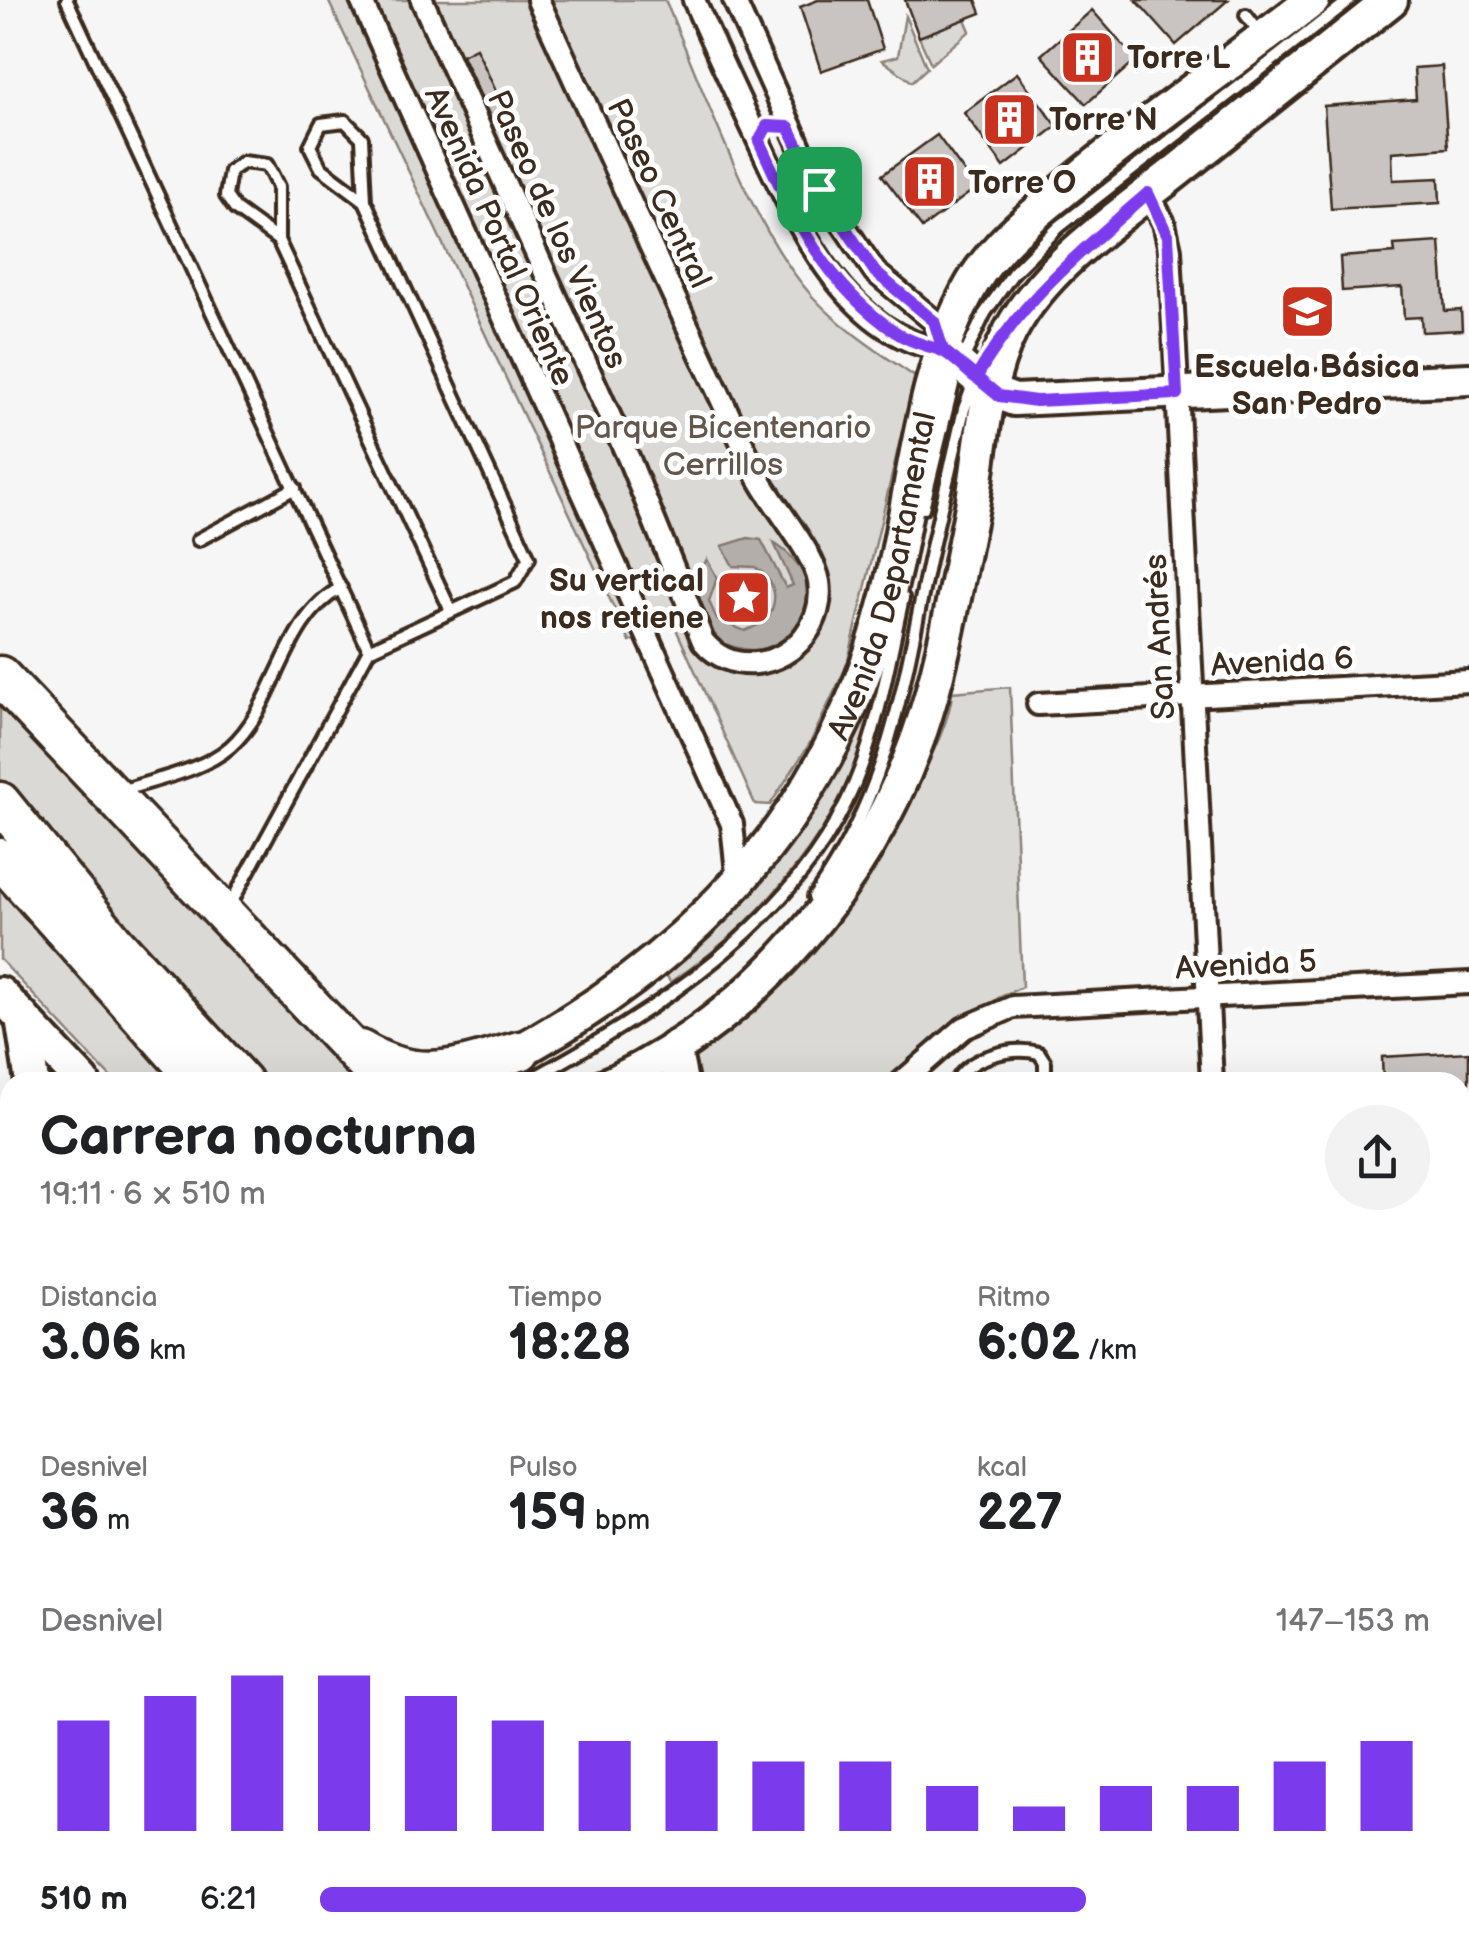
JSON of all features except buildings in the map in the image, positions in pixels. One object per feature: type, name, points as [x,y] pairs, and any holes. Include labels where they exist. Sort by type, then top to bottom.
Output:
[{"type":"highway","points":[[0,676],[373,1072]]},
{"type":"highway","points":[[0,802],[114,942],[233,1072]]},
{"type":"highway","points":[[0,858],[191,1072]]},
{"type":"highway","points":[[338,1035],[372,1057],[411,1072],[523,1067]]},
{"type":"main road","name":"Avenida Departamental","points":[[632,1072],[674,1048],[744,994],[808,931],[857,861],[893,798],[938,672],[973,282],[1009,237],[1255,26],[1313,0]]},
{"type":"main road","name":"Avenida Departamental","points":[[523,1067],[587,1012],[666,954],[738,883],[779,833],[852,710],[899,583],[967,371],[1002,350],[1024,308],[1051,276],[1148,193],[1391,0]]},
{"type":"main road","points":[[11,1006],[29,1072]]},
{"type":"main road","points":[[11,1006],[74,1072]]},
{"type":"main road","points":[[674,1048],[678,1072]]},
{"type":"street","name":"Avenida Portal Oriente","points":[[361,0],[732,824],[738,883]]},
{"type":"street","name":"Paseo de los Vientos","points":[[422,0],[630,459],[703,641],[722,658],[758,662],[774,658],[803,638],[818,611],[819,581],[807,553],[757,476],[728,412]]},
{"type":"street","name":"Paseo Central","points":[[538,0],[728,412]]},
{"type":"street","points":[[694,0],[795,220],[844,288],[879,320],[967,371],[1006,399],[1036,401],[1469,379]]},
{"type":"street","points":[[734,0],[789,127],[850,240],[875,272],[934,321],[967,371]]},
{"type":"street","points":[[759,141],[767,126],[789,127]]},
{"type":"street","name":"San Andrés","points":[[1148,193],[1168,236],[1212,1072]]},
{"type":"street","name":"Avenida 6","points":[[1038,704],[1469,681]]},
{"type":"street","points":[[732,824],[779,833]]},
{"type":"street","name":"Avenida 5","points":[[914,1072],[976,1020],[1000,1010],[1469,983]]},
{"type":"lane","points":[[67,0],[369,650]]},
{"type":"lane","points":[[920,522],[942,416],[967,371],[985,312],[1042,242],[1350,0]]},
{"type":"lane","points":[[224,915],[369,650],[514,582],[529,558],[366,201],[362,138],[353,124],[328,120],[315,130],[311,154],[321,168],[366,201]]},
{"type":"lane","points":[[278,240],[235,209],[226,196],[230,171],[243,162],[267,165],[277,179],[278,240],[451,611]]},
{"type":"lane","points":[[807,906],[854,831],[889,745],[909,674],[964,409],[967,371]]},
{"type":"lane","points":[[198,540],[295,488]]},
{"type":"lane","points":[[523,1067],[718,959],[773,909],[810,865],[841,814],[866,755],[899,583],[924,504]]},
{"type":"lane","points":[[111,794],[198,765],[230,747],[314,606],[341,588]]},
{"type":"lane","points":[[603,1072],[694,1017]]},
{"type":"lane","points":[[962,1072],[980,1059],[1030,1050],[1040,1053],[1046,1072]]},
{"type":"green space","name":"Parque Bicentenario Cerrillos","points":[[328,0],[665,0],[748,195],[789,267],[835,319],[915,377],[847,665],[810,743],[770,805],[755,804],[672,620],[630,642]]},
{"type":"green space","points":[[905,16],[927,68],[912,82],[882,60],[898,56]]},
{"type":"green space","points":[[965,19],[970,31],[931,64],[919,37]]},
{"type":"green space","points":[[879,673],[871,718],[856,764],[835,808],[808,850],[743,925],[670,982],[664,970]]},
{"type":"green space","points":[[1010,687],[1022,987],[998,998],[906,1072],[693,1072],[692,1064],[698,1051],[768,991],[817,932],[877,848],[929,760],[952,692]]},
{"type":"green space","points":[[0,688],[362,1072],[251,1072],[101,909],[0,779]]},
{"type":"green space","points":[[0,879],[169,1072],[106,1072],[0,959]]},
{"type":"shaded area","points":[[748,538],[761,540],[786,588],[793,585],[774,543],[788,554],[803,574],[807,590],[798,627],[781,643],[758,650],[734,647],[713,636],[699,617],[696,591],[707,559],[717,578],[709,601],[717,620],[745,631],[765,622],[773,607],[772,585],[755,567],[733,566],[722,546]]},
{"type":"place","name":"Torre L","points":[[1088,57]]},
{"type":"place","name":"Torre N","points":[[1010,119]]},
{"type":"place","name":"Torre O","points":[[929,182]]},
{"type":"place","name":"Escuela Básica San Pedro","points":[[1307,312]]},
{"type":"place","name":"Su vertical nos retiene","points":[[743,598]]},
{"type":"route","points":[[819,189],[789,127],[767,126],[759,141],[795,220],[827,268],[879,320],[918,346],[943,350],[976,378],[1005,330],[1034,294],[1148,193],[1168,236],[1177,394],[1036,401],[999,396],[991,391],[943,350],[934,321],[924,311],[875,272],[819,189]]}]
